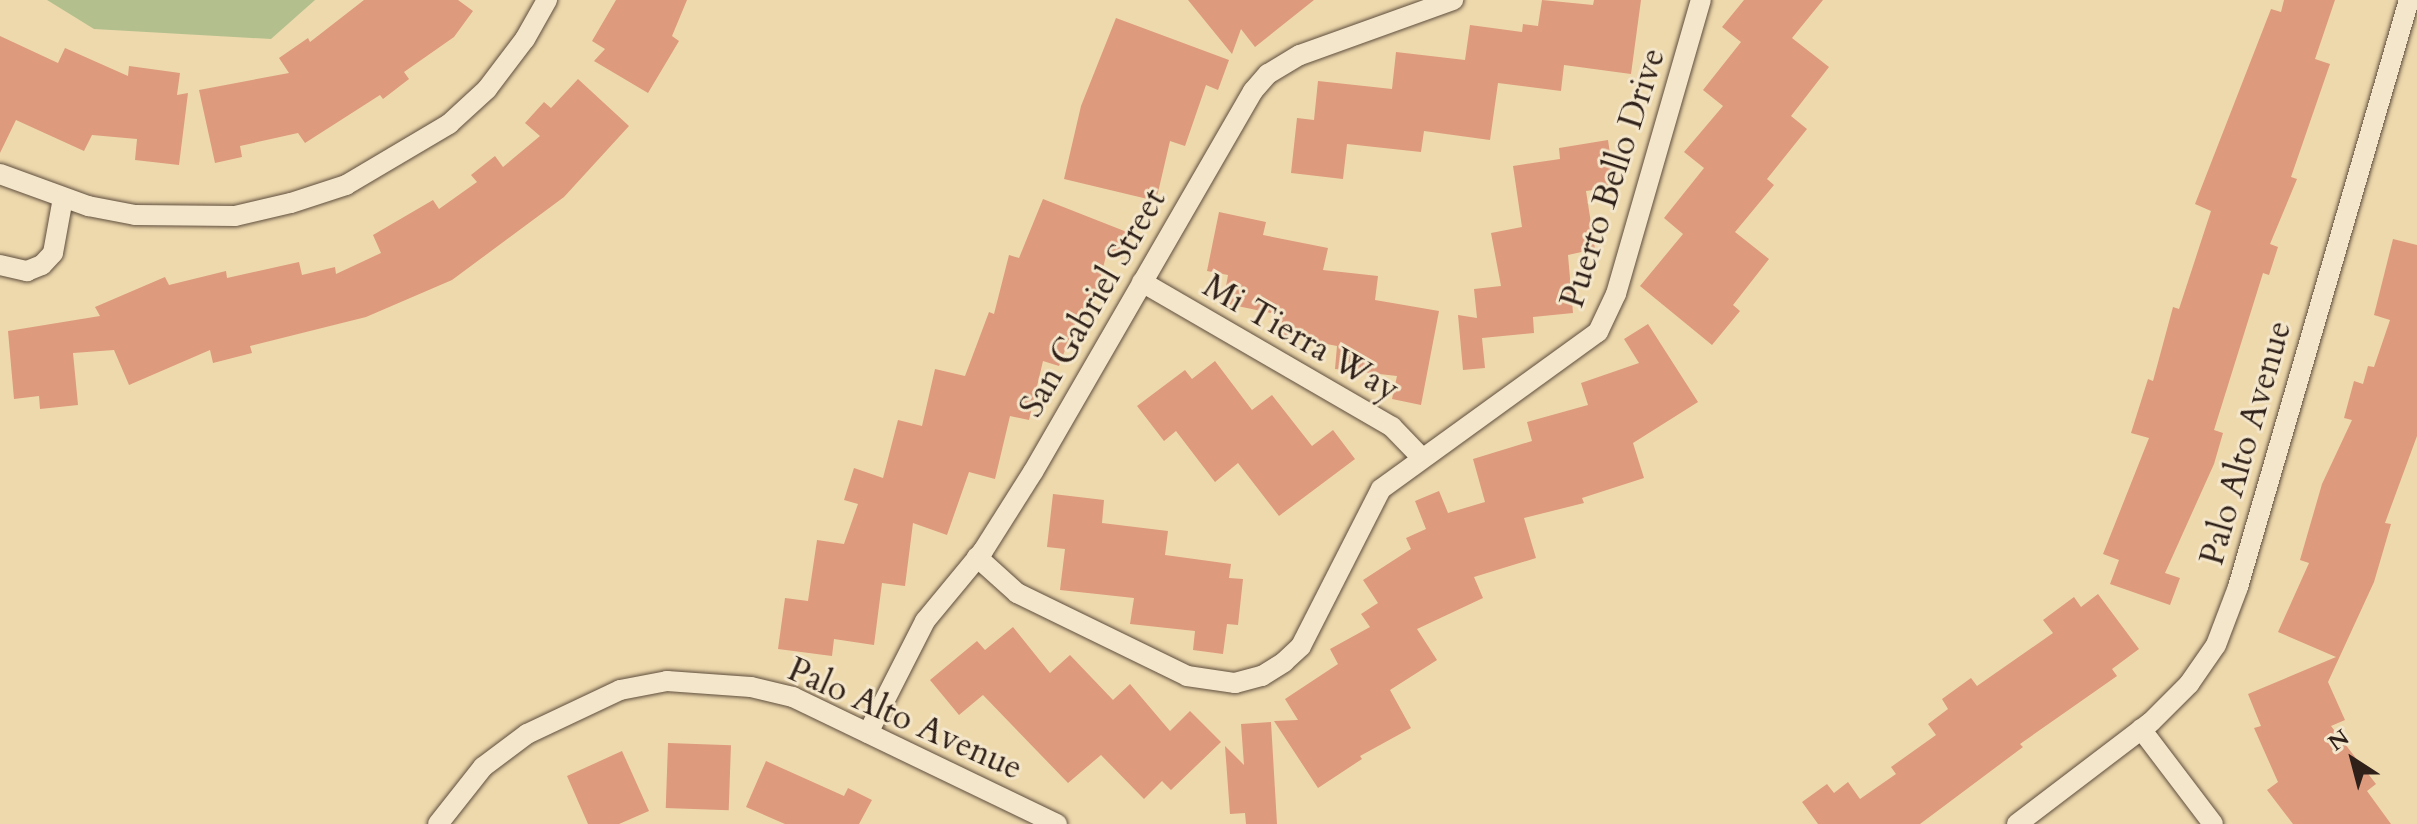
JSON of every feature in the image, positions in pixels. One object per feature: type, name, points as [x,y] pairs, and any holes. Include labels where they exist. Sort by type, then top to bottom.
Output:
[{"type":"street","points":[[3,183],[135,215],[235,216],[346,185],[449,124],[487,89],[525,39],[547,0]]},
{"type":"street","name":"San Gabriel Street","points":[[868,733],[925,621],[977,557],[1033,472],[1240,111],[1268,74],[1300,55],[1453,0]]},
{"type":"street","name":"Puerto Bello Drive","points":[[977,557],[1017,593],[1187,676],[1235,683],[1262,676],[1301,646],[1381,489],[1421,457],[1598,332],[1616,294],[1701,0]]},
{"type":"street","name":"Palo Alto Avenue","points":[[2017,824],[2141,729],[2189,684],[2216,645],[2238,587],[2409,0]]},
{"type":"street","points":[[0,265],[27,271],[42,265],[53,253],[63,198]]},
{"type":"street","name":"Mi Tierra Way","points":[[1142,282],[1392,427],[1421,457]]},
{"type":"street","name":"Palo Alto Avenue","points":[[438,824],[483,767],[527,734],[620,690],[667,681],[751,687],[793,697],[1057,824]]},
{"type":"street","points":[[2141,729],[2213,824]]},
{"type":"green space","points":[[47,0],[315,0],[271,39],[94,29]]},
{"type":"building","points":[[364,0],[458,0],[473,11],[454,37],[404,72],[409,79],[383,99],[380,95],[305,143],[298,133],[240,146],[242,157],[215,163],[199,90],[289,73],[279,58],[308,38],[310,42]]},
{"type":"building","points":[[616,0],[687,0],[672,36],[679,41],[648,93],[594,61],[605,49],[592,41]]},
{"type":"building","points":[[1188,0],[1314,0],[1255,47],[1241,29],[1232,54]]},
{"type":"building","points":[[1542,0],[1593,5],[1594,0],[1641,0],[1631,74],[1564,65],[1561,91],[1498,83],[1490,140],[1424,131],[1421,152],[1347,144],[1343,179],[1291,173],[1297,118],[1314,120],[1318,81],[1392,89],[1396,52],[1465,60],[1470,25],[1522,32],[1523,24],[1538,26]]},
{"type":"building","points":[[1744,0],[1823,0],[1792,38],[1829,67],[1791,116],[1807,129],[1767,179],[1774,185],[1735,232],[1769,259],[1733,305],[1740,311],[1712,345],[1640,286],[1683,234],[1664,218],[1704,168],[1684,152],[1723,106],[1703,90],[1741,42],[1722,27]]},
{"type":"building","points":[[2284,0],[2335,0],[2315,59],[2330,64],[2291,177],[2297,179],[2270,244],[2278,247],[2269,275],[2263,273],[2214,430],[2223,433],[2214,464],[2165,573],[2180,578],[2170,605],[2110,584],[2119,560],[2103,554],[2149,438],[2131,433],[2148,379],[2153,381],[2173,307],[2179,309],[2211,211],[2195,204],[2271,9],[2281,12]]},
{"type":"building","points":[[1116,18],[1229,60],[1218,90],[1206,85],[1185,146],[1170,141],[1156,201],[1064,179],[1081,106]]},
{"type":"building","points":[[0,36],[58,63],[65,48],[128,76],[129,66],[180,73],[177,95],[188,93],[179,165],[135,160],[137,139],[92,135],[84,151],[16,120],[0,153]]},
{"type":"building","points":[[578,79],[629,126],[564,197],[452,280],[366,317],[250,346],[252,353],[213,363],[210,350],[129,385],[114,350],[73,353],[78,405],[40,409],[39,396],[14,399],[8,331],[100,316],[95,307],[165,277],[169,285],[226,271],[227,278],[299,262],[302,275],[335,267],[336,274],[381,253],[373,235],[433,200],[439,209],[477,182],[471,175],[495,156],[503,167],[540,136],[525,123],[544,102],[551,108]]},
{"type":"building","points":[[1608,140],[1615,187],[1586,191],[1595,249],[1568,255],[1573,313],[1533,317],[1534,333],[1482,338],[1485,368],[1463,370],[1458,315],[1477,318],[1474,289],[1501,286],[1491,233],[1522,227],[1513,166],[1560,159],[1559,148]]},
{"type":"building","points":[[1043,199],[1132,234],[1122,258],[1107,252],[1092,311],[1081,308],[1059,366],[1043,361],[1029,420],[1010,416],[995,479],[969,472],[947,535],[913,523],[905,586],[882,583],[874,645],[834,639],[832,656],[778,649],[785,598],[808,601],[817,540],[844,544],[858,504],[844,500],[854,468],[883,478],[898,420],[922,426],[935,369],[965,376],[989,312],[994,314],[1009,255],[1019,258]]},
{"type":"building","points":[[1219,212],[1266,222],[1263,235],[1328,248],[1323,270],[1378,276],[1375,300],[1439,311],[1421,405],[1392,399],[1397,376],[1335,369],[1337,346],[1276,334],[1280,315],[1223,303],[1228,275],[1207,271]]},
{"type":"building","points":[[2393,239],[2417,245],[2417,436],[2385,523],[2391,524],[2374,582],[2328,682],[2345,720],[2331,726],[2376,784],[2367,791],[2391,824],[2293,824],[2267,790],[2278,782],[2254,728],[2261,726],[2248,694],[2336,657],[2278,632],[2309,563],[2300,560],[2322,484],[2352,420],[2344,418],[2354,381],[2363,384],[2368,366],[2374,367],[2390,320],[2374,315]]},
{"type":"building","points":[[1648,324],[1698,402],[1633,443],[1644,478],[1582,498],[1584,503],[1524,518],[1536,558],[1474,577],[1483,598],[1417,629],[1437,660],[1390,690],[1411,728],[1360,756],[1362,759],[1318,788],[1274,721],[1298,720],[1285,699],[1338,664],[1330,649],[1370,627],[1361,614],[1378,603],[1363,580],[1411,549],[1406,538],[1426,529],[1415,501],[1439,491],[1448,513],[1485,502],[1473,459],[1532,441],[1527,422],[1588,405],[1581,383],[1639,363],[1624,339]]},
{"type":"building","points":[[1215,361],[1252,410],[1272,395],[1312,446],[1333,430],[1355,459],[1279,516],[1238,463],[1215,482],[1176,431],[1164,441],[1137,406],[1185,370],[1192,379]]},
{"type":"building","points":[[1053,494],[1104,500],[1102,523],[1168,531],[1165,555],[1231,564],[1229,578],[1243,579],[1238,625],[1227,624],[1223,654],[1193,650],[1195,631],[1130,624],[1134,598],[1060,590],[1065,549],[1047,547]]},
{"type":"building","points":[[2098,594],[2139,649],[2112,669],[2117,676],[2020,744],[2023,747],[1920,824],[1818,824],[1802,802],[1827,784],[1834,793],[1848,782],[1860,799],[1896,774],[1891,767],[1936,735],[1928,724],[1948,709],[1942,699],[1971,678],[1977,686],[2053,633],[2043,620],[2074,597],[2081,607]]},
{"type":"building","points":[[1013,627],[1050,673],[1070,655],[1113,700],[1130,684],[1170,731],[1190,711],[1221,742],[1171,790],[1162,781],[1144,799],[1101,755],[1068,783],[983,695],[959,715],[930,680],[977,641],[985,650]]},
{"type":"building","points":[[1271,722],[1277,824],[1246,824],[1245,813],[1230,814],[1225,746],[1244,765],[1241,724]]},
{"type":"building","points":[[668,743],[731,745],[729,810],[666,808]]},
{"type":"building","points":[[622,751],[649,811],[619,824],[588,824],[567,776]]},
{"type":"building","points":[[766,761],[844,796],[848,788],[872,800],[859,824],[785,824],[746,807]]}]
